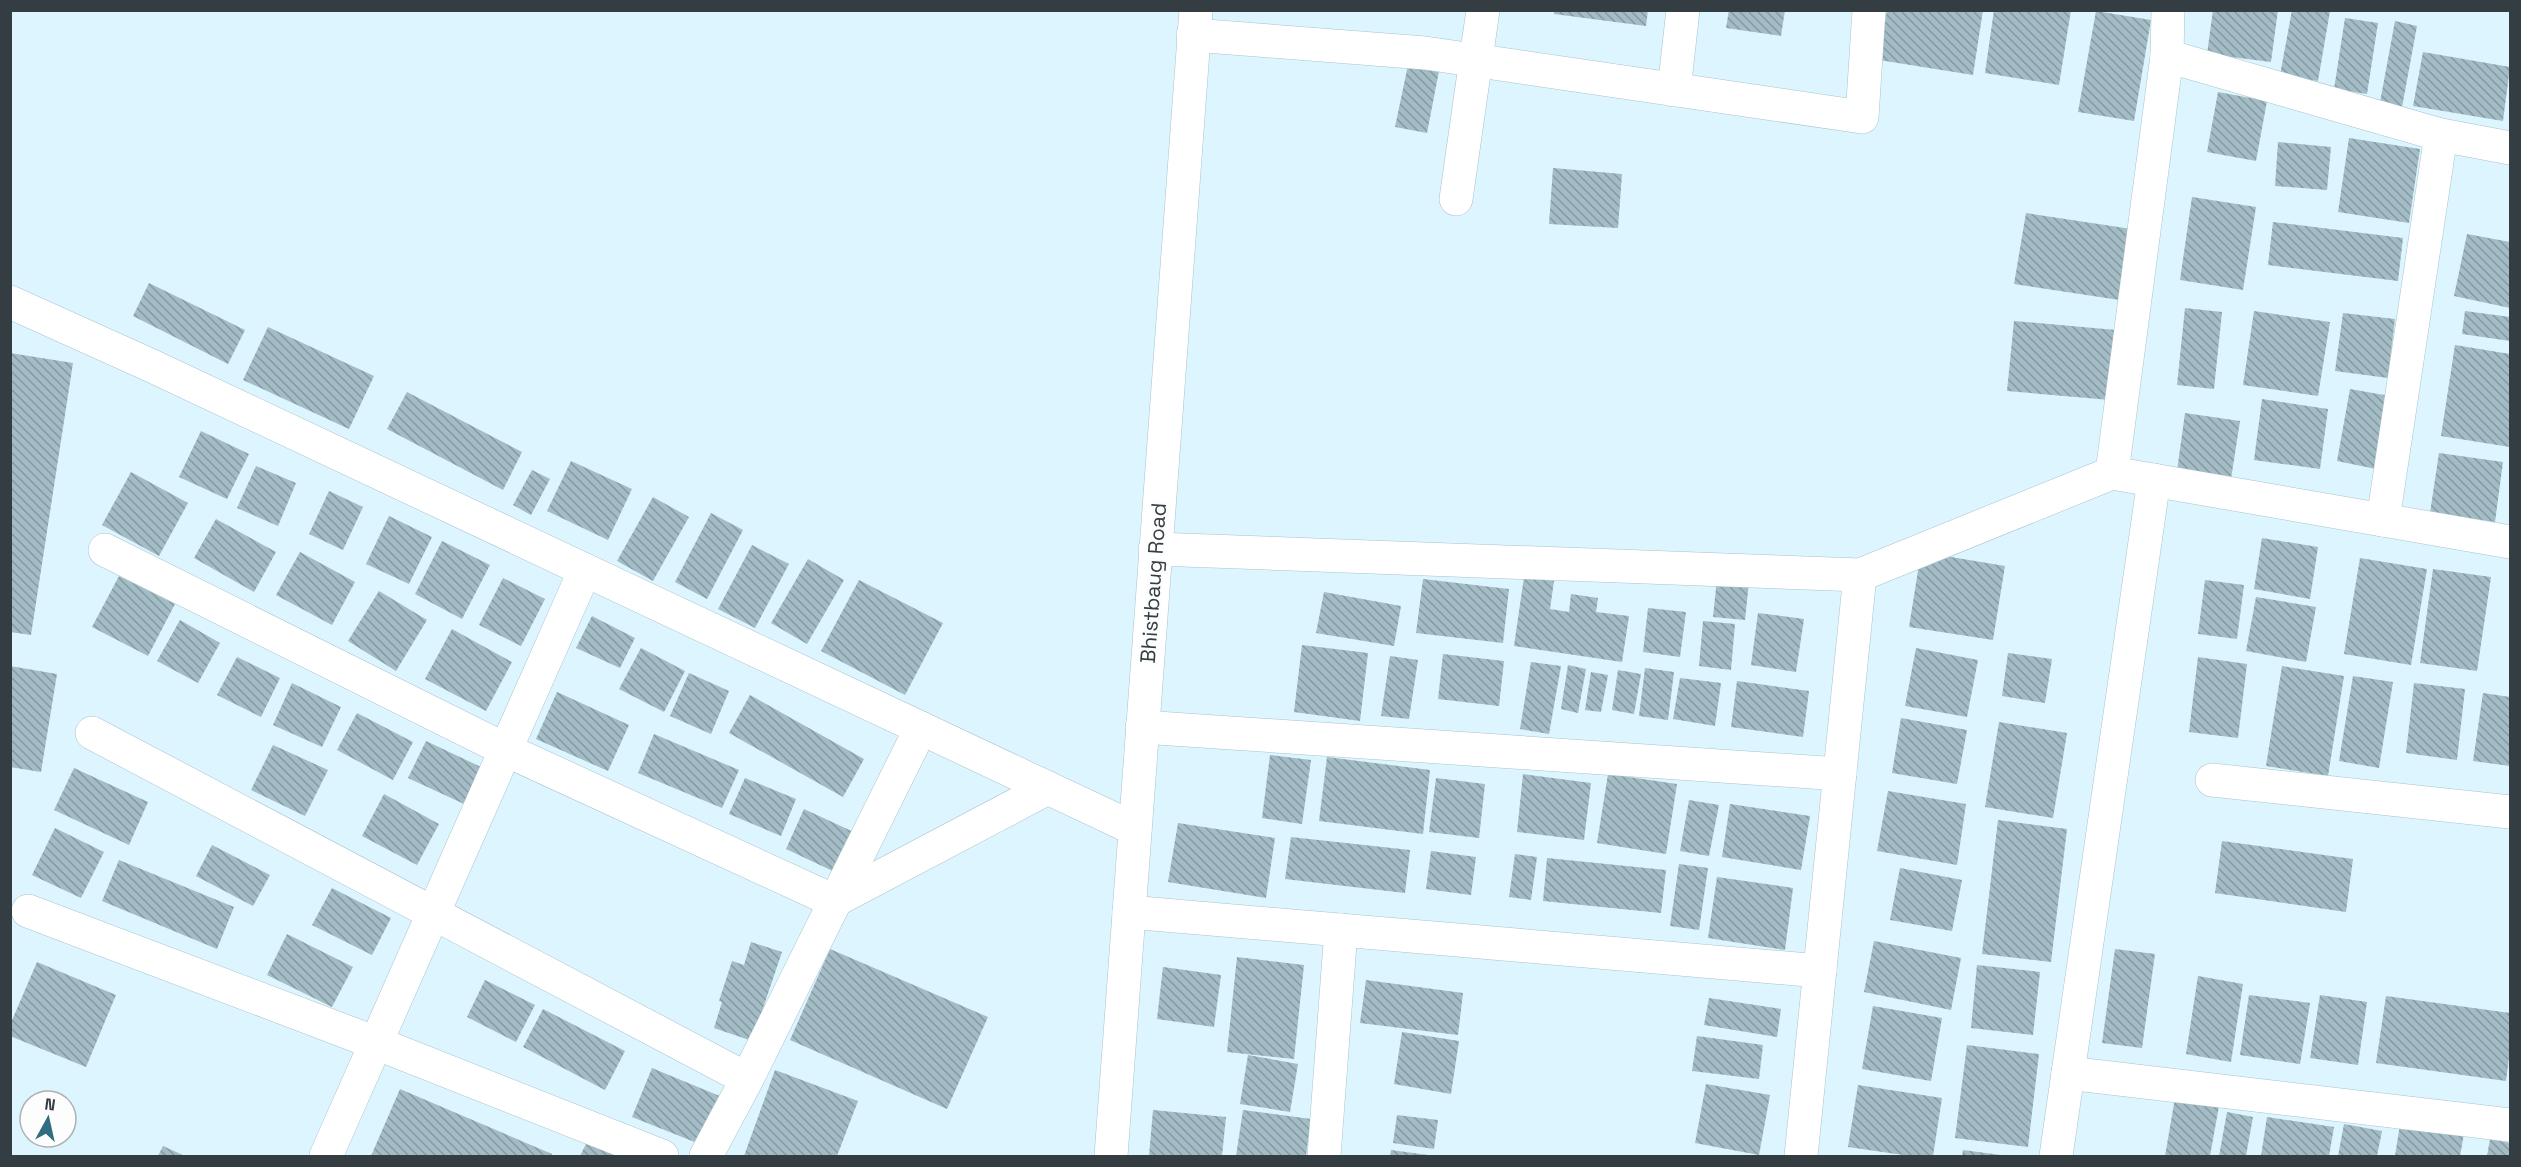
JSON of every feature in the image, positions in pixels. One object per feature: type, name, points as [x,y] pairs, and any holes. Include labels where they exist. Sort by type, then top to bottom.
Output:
[{"type":"street","points":[[1456,199],[1483,10]]},
{"type":"street","points":[[1674,90],[1683,10]]},
{"type":"street","points":[[1195,23],[1477,60],[1862,117],[1869,10]]},
{"type":"street","points":[[2112,473],[2167,56],[2168,10]]},
{"type":"street","name":"Bhistbaug Road","points":[[1111,1156],[1195,23]]},
{"type":"street","points":[[2167,56],[2441,135],[2511,148]]},
{"type":"street","points":[[2384,520],[2441,135]]},
{"type":"street","points":[[10,302],[152,366],[1135,829]]},
{"type":"street","points":[[1155,549],[1860,575],[2112,473],[2511,542]]},
{"type":"street","points":[[2056,1156],[2154,480]]},
{"type":"street","points":[[105,550],[506,750],[834,901]]},
{"type":"street","points":[[326,1156],[585,570]]},
{"type":"street","points":[[1801,1156],[1860,575]]},
{"type":"street","points":[[1142,727],[1840,774]]},
{"type":"street","points":[[706,1156],[747,1079],[921,728]]},
{"type":"street","points":[[92,733],[747,1079]]},
{"type":"street","points":[[2212,780],[2511,812]]},
{"type":"street","points":[[834,901],[1048,788]]},
{"type":"street","points":[[28,911],[376,1043],[662,1156]]},
{"type":"street","points":[[1129,912],[1820,971]]},
{"type":"street","points":[[1324,1156],[1341,930]]},
{"type":"street","points":[[2068,1073],[2511,1125]]},
{"type":"building","points":[[1554,10],[1648,10],[1646,26],[1554,14]]},
{"type":"building","points":[[1729,10],[1785,10],[1781,36],[1726,28]]},
{"type":"building","points":[[1887,10],[1983,10],[1973,75],[1879,60]]},
{"type":"building","points":[[1994,10],[2071,10],[2059,85],[1985,73]]},
{"type":"building","points":[[2213,10],[2278,10],[2271,62],[2207,54]]},
{"type":"building","points":[[2292,10],[2330,11],[2318,81],[2280,75]]},
{"type":"building","points":[[2096,11],[2151,20],[2134,121],[2078,112]]},
{"type":"building","points":[[2345,18],[2378,23],[2367,94],[2334,89]]},
{"type":"building","points":[[2395,21],[2417,26],[2400,118],[2378,113]]},
{"type":"building","points":[[2423,52],[2510,67],[2503,121],[2413,106]]},
{"type":"building","points":[[1408,65],[1439,71],[1427,133],[1395,127]]},
{"type":"building","points":[[2218,92],[2267,101],[2256,161],[2207,152]]},
{"type":"building","points":[[2349,138],[2420,149],[2409,223],[2338,212]]},
{"type":"building","points":[[2278,142],[2331,147],[2327,190],[2275,186]]},
{"type":"building","points":[[1553,168],[1622,174],[1618,228],[1549,224]]},
{"type":"building","points":[[2192,197],[2256,207],[2243,290],[2180,280]]},
{"type":"building","points":[[2026,213],[2138,230],[2126,301],[2014,284]]},
{"type":"building","points":[[2273,222],[2403,238],[2398,281],[2268,265]]},
{"type":"building","points":[[2467,234],[2510,242],[2510,308],[2454,296]]},
{"type":"building","points":[[149,283],[245,330],[228,364],[133,316]]},
{"type":"building","points":[[2185,308],[2222,312],[2214,389],[2177,385]]},
{"type":"building","points":[[2254,311],[2330,322],[2318,396],[2243,385]]},
{"type":"building","points":[[2465,311],[2510,317],[2510,341],[2462,334]]},
{"type":"building","points":[[2343,313],[2395,319],[2388,378],[2335,371]]},
{"type":"building","points":[[2014,321],[2116,330],[2110,400],[2007,391]]},
{"type":"building","points":[[268,327],[374,376],[349,429],[243,380]]},
{"type":"building","points":[[2455,345],[2510,354],[2510,447],[2441,436]]},
{"type":"building","points":[[10,353],[73,363],[31,635],[10,632]]},
{"type":"building","points":[[2350,389],[2390,396],[2376,469],[2337,461]]},
{"type":"building","points":[[407,392],[522,452],[503,490],[387,429]]},
{"type":"building","points":[[2262,399],[2328,409],[2320,469],[2254,460]]},
{"type":"building","points":[[2185,413],[2240,421],[2231,479],[2177,471]]},
{"type":"building","points":[[201,431],[249,454],[227,499],[179,477]]},
{"type":"building","points":[[2439,453],[2503,462],[2495,522],[2430,513]]},
{"type":"building","points":[[571,461],[632,489],[608,540],[547,511]]},
{"type":"building","points":[[256,466],[296,483],[278,526],[237,508]]},
{"type":"building","points":[[532,470],[550,479],[531,515],[513,505]]},
{"type":"building","points":[[131,472],[188,503],[159,556],[102,525]]},
{"type":"building","points":[[329,491],[363,507],[343,550],[309,534]]},
{"type":"building","points":[[653,497],[689,517],[653,581],[617,561]]},
{"type":"building","points":[[711,513],[743,530],[707,599],[675,582]]},
{"type":"building","points":[[389,516],[432,537],[409,584],[366,564]]},
{"type":"building","points":[[216,519],[276,552],[254,592],[194,558]]},
{"type":"building","points":[[2262,538],[2318,547],[2310,599],[2254,589]]},
{"type":"building","points":[[442,541],[490,565],[462,619],[415,594]]},
{"type":"building","points":[[752,545],[789,564],[755,628],[718,609]]},
{"type":"building","points":[[300,552],[355,582],[332,625],[276,595]]},
{"type":"building","points":[[1921,552],[2005,566],[1993,640],[1909,627]]},
{"type":"building","points":[[2360,558],[2427,569],[2411,665],[2344,654]]},
{"type":"building","points":[[808,559],[844,580],[807,644],[771,623]]},
{"type":"building","points":[[2433,569],[2491,577],[2477,671],[2420,663]]},
{"type":"building","points":[[119,576],[175,604],[148,656],[92,627]]},
{"type":"building","points":[[1524,577],[1554,581],[1550,609],[1569,612],[1571,594],[1598,598],[1596,612],[1629,616],[1622,662],[1514,646]]},
{"type":"building","points":[[503,578],[545,599],[521,646],[479,625]]},
{"type":"building","points":[[1423,579],[1509,589],[1503,643],[1416,633]]},
{"type":"building","points":[[1717,579],[1749,582],[1745,620],[1713,617]]},
{"type":"building","points":[[859,580],[943,623],[905,695],[821,651]]},
{"type":"building","points":[[2205,580],[2244,585],[2237,639],[2198,634]]},
{"type":"building","points":[[379,591],[427,620],[396,671],[348,641]]},
{"type":"building","points":[[1324,592],[1401,606],[1394,646],[1316,633]]},
{"type":"building","points":[[2256,597],[2316,607],[2306,662],[2246,651]]},
{"type":"building","points":[[1648,608],[1686,612],[1680,657],[1643,652]]},
{"type":"building","points":[[1758,613],[1804,619],[1796,672],[1751,665]]},
{"type":"building","points":[[592,616],[635,638],[620,668],[576,648]]},
{"type":"building","points":[[180,620],[220,643],[198,683],[157,661]]},
{"type":"building","points":[[1703,621],[1735,624],[1731,670],[1699,666]]},
{"type":"building","points":[[452,629],[512,662],[486,711],[425,679]]},
{"type":"building","points":[[1302,645],[1368,653],[1360,721],[1294,712]]},
{"type":"building","points":[[641,648],[685,671],[664,712],[619,689]]},
{"type":"building","points":[[1916,648],[1978,660],[1967,717],[1905,706]]},
{"type":"building","points":[[2008,653],[2052,659],[2045,703],[2002,696]]},
{"type":"building","points":[[1443,654],[1504,661],[1499,706],[1438,699]]},
{"type":"building","points":[[1390,656],[1418,660],[1409,719],[1381,716]]},
{"type":"building","points":[[237,657],[280,678],[261,717],[217,695]]},
{"type":"building","points":[[2198,657],[2247,664],[2238,738],[2189,732]]},
{"type":"building","points":[[1531,662],[1561,666],[1549,734],[1520,729]]},
{"type":"building","points":[[1568,665],[1586,669],[1578,713],[1561,709]]},
{"type":"building","points":[[10,666],[57,674],[41,772],[10,767]]},
{"type":"building","points":[[2282,666],[2344,676],[2328,776],[2266,766]]},
{"type":"building","points":[[1645,668],[1674,672],[1668,720],[1639,716]]},
{"type":"building","points":[[1618,670],[1641,674],[1634,714],[1612,710]]},
{"type":"building","points":[[1591,672],[1608,675],[1601,712],[1585,710]]},
{"type":"building","points":[[689,673],[729,691],[711,734],[670,716]]},
{"type":"building","points":[[2353,676],[2393,682],[2379,768],[2339,761]]},
{"type":"building","points":[[1680,678],[1721,683],[1715,726],[1673,719]]},
{"type":"building","points":[[1737,681],[1809,691],[1803,737],[1731,727]]},
{"type":"building","points":[[292,683],[341,707],[322,747],[273,725]]},
{"type":"building","points":[[2414,683],[2465,689],[2457,760],[2406,753]]},
{"type":"building","points":[[557,692],[629,725],[608,771],[536,739]]},
{"type":"building","points":[[2483,693],[2510,697],[2510,766],[2473,761]]},
{"type":"building","points":[[750,695],[864,759],[843,797],[729,733]]},
{"type":"building","points":[[357,713],[413,742],[393,780],[337,750]]},
{"type":"building","points":[[1901,718],[1967,730],[1957,784],[1892,773]]},
{"type":"building","points":[[1999,722],[2067,733],[2053,818],[1985,807]]},
{"type":"building","points":[[654,734],[739,770],[722,808],[638,773]]},
{"type":"building","points":[[426,741],[481,767],[464,804],[408,778]]},
{"type":"building","points":[[273,745],[328,770],[305,816],[251,790]]},
{"type":"building","points":[[1270,755],[1311,760],[1302,824],[1262,818]]},
{"type":"building","points":[[1327,757],[1430,770],[1423,834],[1319,821]]},
{"type":"building","points":[[74,768],[148,802],[129,845],[54,810]]},
{"type":"building","points":[[1523,774],[1591,783],[1584,840],[1517,832]]},
{"type":"building","points":[[1608,774],[1677,784],[1666,854],[1597,843]]},
{"type":"building","points":[[745,778],[796,799],[781,836],[729,814]]},
{"type":"building","points":[[1436,778],[1485,784],[1479,838],[1429,832]]},
{"type":"building","points":[[1888,791],[1966,804],[1957,865],[1877,851]]},
{"type":"building","points":[[384,794],[439,824],[417,865],[362,836]]},
{"type":"building","points":[[1689,800],[1719,805],[1709,856],[1680,851]]},
{"type":"building","points":[[1730,804],[1810,816],[1801,870],[1722,857]]},
{"type":"building","points":[[804,809],[858,834],[839,874],[786,849]]},
{"type":"building","points":[[1998,820],[2067,829],[2051,962],[1982,954]]},
{"type":"building","points":[[1178,823],[1275,838],[1266,898],[1168,882]]},
{"type":"building","points":[[55,828],[104,852],[81,898],[32,875]]},
{"type":"building","points":[[1291,837],[1410,850],[1405,893],[1285,879]]},
{"type":"building","points":[[2222,841],[2353,859],[2346,912],[2215,893]]},
{"type":"building","points":[[212,845],[270,875],[253,906],[196,876]]},
{"type":"building","points":[[1431,851],[1476,857],[1471,895],[1426,889]]},
{"type":"building","points":[[1515,854],[1537,857],[1531,900],[1509,897]]},
{"type":"building","points":[[1547,858],[1666,870],[1661,913],[1543,901]]},
{"type":"building","points":[[119,860],[234,907],[217,949],[102,901]]},
{"type":"building","points":[[1679,864],[1708,868],[1699,930],[1670,926]]},
{"type":"building","points":[[1900,868],[1962,880],[1952,931],[1890,920]]},
{"type":"building","points":[[1717,877],[1793,888],[1785,950],[1708,938]]},
{"type":"building","points":[[332,888],[391,918],[372,955],[312,925]]},
{"type":"building","points":[[287,934],[353,967],[332,1007],[267,975]]},
{"type":"building","points":[[1874,941],[1961,958],[1951,1010],[1864,992]]},
{"type":"building","points":[[751,942],[782,952],[752,1041],[714,1028],[722,1002],[719,1001],[732,961],[744,965]]},
{"type":"building","points":[[830,949],[988,1017],[947,1109],[790,1040]]},
{"type":"building","points":[[2115,949],[2155,954],[2142,1048],[2102,1043]]},
{"type":"building","points":[[1237,957],[1304,965],[1294,1059],[1227,1052]]},
{"type":"building","points":[[37,962],[116,995],[86,1067],[10,1036],[10,1025]]},
{"type":"building","points":[[1977,965],[2040,972],[2033,1035],[1971,1028]]},
{"type":"building","points":[[1163,967],[1221,975],[1214,1027],[1157,1019]]},
{"type":"building","points":[[2198,976],[2243,984],[2231,1062],[2186,1054]]},
{"type":"building","points":[[485,980],[535,1005],[516,1042],[467,1017]]},
{"type":"building","points":[[1366,980],[1463,993],[1458,1035],[1360,1023]]},
{"type":"building","points":[[2249,995],[2310,1003],[2300,1064],[2240,1055]]},
{"type":"building","points":[[2320,995],[2367,1002],[2358,1065],[2310,1058]]},
{"type":"building","points":[[2386,996],[2510,1013],[2510,1050],[2506,1081],[2376,1063]]},
{"type":"building","points":[[1709,998],[1781,1009],[1777,1037],[1704,1025]]},
{"type":"building","points":[[1873,1006],[1942,1018],[1931,1081],[1862,1069]]},
{"type":"building","points":[[543,1009],[625,1051],[605,1090],[523,1047]]},
{"type":"building","points":[[1402,1032],[1459,1041],[1451,1094],[1394,1084]]},
{"type":"building","points":[[1697,1036],[1763,1045],[1759,1079],[1692,1071]]},
{"type":"building","points":[[1967,1045],[2039,1054],[2028,1147],[1955,1138]]},
{"type":"building","points":[[1248,1055],[1298,1064],[1290,1112],[1240,1104]]},
{"type":"building","points":[[652,1068],[722,1097],[702,1145],[632,1117]]},
{"type":"building","points":[[775,1070],[858,1101],[837,1156],[744,1156]]},
{"type":"building","points":[[1706,1084],[1770,1095],[1759,1155],[1695,1143]]},
{"type":"building","points":[[1858,1085],[1942,1098],[1933,1156],[1910,1156],[1848,1147]]},
{"type":"building","points":[[400,1089],[552,1154],[551,1156],[371,1156]]},
{"type":"building","points":[[2175,1098],[2219,1106],[2210,1156],[2165,1156]]},
{"type":"building","points":[[1153,1110],[1226,1117],[1222,1156],[1149,1156]]},
{"type":"building","points":[[1243,1110],[1311,1119],[1306,1156],[1236,1156]]},
{"type":"building","points":[[2227,1112],[2253,1117],[2246,1156],[2219,1156]]},
{"type":"building","points":[[1397,1115],[1438,1120],[1434,1149],[1393,1143]]},
{"type":"building","points":[[2267,1117],[2334,1127],[2329,1156],[2261,1156]]},
{"type":"building","points":[[2401,1118],[2465,1128],[2460,1156],[2395,1156]]},
{"type":"building","points":[[2344,1124],[2382,1131],[2377,1156],[2338,1156]]},
{"type":"building","points":[[2490,1139],[2510,1143],[2510,1156],[2487,1156]]},
{"type":"building","points":[[588,1140],[625,1156],[580,1156]]},
{"type":"building","points":[[163,1146],[185,1156],[158,1156]]},
{"type":"building","points":[[1391,1150],[1428,1155],[1428,1156],[1390,1156]]},
{"type":"building","points":[[1963,1150],[2001,1155],[2001,1156],[1962,1156]]}]
